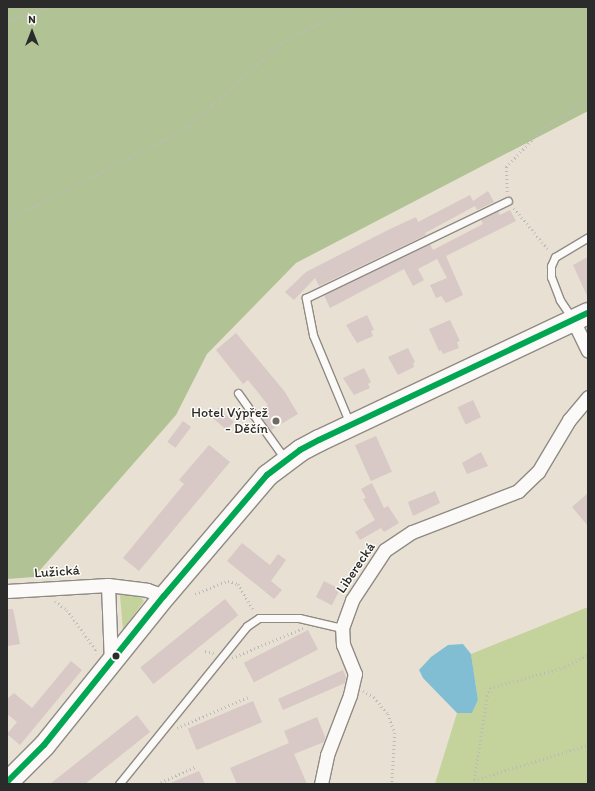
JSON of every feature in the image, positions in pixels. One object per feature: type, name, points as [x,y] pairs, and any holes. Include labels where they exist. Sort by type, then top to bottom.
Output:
[{"type":"main road","points":[[7,782],[44,745],[103,660],[164,596],[267,475],[300,450],[350,424],[581,316]]},
{"type":"street","points":[[581,316],[588,351]]},
{"type":"street","name":"Liberecká","points":[[321,784],[327,755],[355,674],[343,645],[342,628],[352,600],[385,550],[412,532],[518,491],[538,472],[569,420],[588,397]]},
{"type":"street","points":[[103,660],[108,585]]},
{"type":"street","name":"Lužická","points":[[7,591],[108,585],[147,590],[164,596]]},
{"type":"lane","points":[[350,424],[313,336],[306,298],[508,201]]},
{"type":"lane","points":[[581,316],[560,300],[551,277],[555,257],[588,237]]},
{"type":"lane","points":[[580,242],[588,246]]},
{"type":"lane","points":[[238,393],[286,460]]},
{"type":"lane","points":[[119,784],[247,626],[258,618],[299,618],[342,628]]},
{"type":"path","points":[[7,21],[50,7]]},
{"type":"path","points":[[7,220],[188,127],[284,41],[352,7]]},
{"type":"path","points":[[555,257],[508,201],[506,167],[544,126],[588,101]]},
{"type":"path","points":[[195,594],[219,583],[228,581],[238,584],[258,618]]},
{"type":"path","points":[[50,597],[67,610],[103,660]]},
{"type":"path","points":[[205,651],[235,659],[318,622]]},
{"type":"path","points":[[474,784],[487,696],[490,688],[565,666],[588,655]]},
{"type":"path","points":[[352,686],[374,697],[391,721],[396,733],[392,784]]},
{"type":"path","points":[[165,727],[175,729],[248,697]]},
{"type":"path","points":[[474,780],[588,745]]},
{"type":"path","points":[[157,784],[195,767]]},
{"type":"green space","points":[[7,7],[588,7],[588,111],[296,263],[207,354],[176,415],[34,577],[7,579]]},
{"type":"green space","points":[[125,590],[139,595],[144,601],[123,630],[120,596]]},
{"type":"green space","points":[[588,607],[588,784],[435,784],[457,713],[472,713],[478,700],[471,654]]},
{"type":"water","points":[[463,644],[471,654],[478,700],[472,713],[457,713],[423,678],[419,670],[431,657],[448,645]]},
{"type":"building","points":[[488,191],[494,202],[477,210],[475,206],[425,233],[426,235],[319,286],[315,278],[294,300],[285,292],[306,272],[388,230],[416,217],[418,222],[470,195],[473,201]]},
{"type":"building","points":[[510,210],[516,221],[446,256],[463,295],[446,303],[441,296],[436,298],[430,285],[447,278],[437,259],[418,269],[424,280],[413,286],[404,269],[330,308],[324,295],[430,244],[433,250],[483,224],[481,220],[498,211],[500,215]]},
{"type":"building","points":[[588,257],[588,298],[573,265]]},
{"type":"building","points":[[367,315],[374,330],[371,331],[373,336],[357,343],[346,325]]},
{"type":"building","points":[[450,320],[460,341],[457,342],[459,348],[443,354],[441,350],[439,351],[429,329]]},
{"type":"building","points":[[236,333],[285,392],[298,414],[271,430],[261,417],[269,412],[266,406],[268,405],[248,380],[243,384],[216,350]]},
{"type":"building","points":[[408,348],[415,362],[413,363],[414,367],[398,375],[388,357]]},
{"type":"building","points":[[364,368],[371,382],[368,384],[370,388],[354,395],[343,378]]},
{"type":"building","points":[[473,400],[481,417],[466,424],[458,407]]},
{"type":"building","points":[[218,408],[234,422],[227,430],[211,416]]},
{"type":"building","points":[[183,421],[191,427],[175,448],[167,442]]},
{"type":"building","points":[[376,436],[392,472],[371,481],[355,445]]},
{"type":"building","points":[[209,445],[230,462],[139,571],[123,558],[184,484],[179,480]]},
{"type":"building","points":[[481,452],[488,466],[467,474],[462,463]]},
{"type":"building","points":[[372,483],[384,508],[388,506],[399,523],[384,532],[381,528],[360,540],[355,532],[375,520],[363,499],[366,498],[361,489]]},
{"type":"building","points":[[435,491],[440,503],[413,516],[408,502]]},
{"type":"building","points":[[588,493],[588,526],[572,507]]},
{"type":"building","points":[[242,543],[270,565],[278,554],[286,560],[271,581],[282,590],[274,599],[227,561]]},
{"type":"building","points":[[324,581],[340,589],[332,605],[316,597]]},
{"type":"building","points":[[225,599],[238,615],[154,684],[140,668]]},
{"type":"building","points":[[7,609],[13,609],[20,644],[7,646]]},
{"type":"building","points":[[308,630],[318,650],[254,682],[244,663]]},
{"type":"building","points":[[71,661],[82,670],[20,745],[7,734],[17,722],[7,714],[7,699],[14,693],[32,708]]},
{"type":"building","points":[[343,670],[346,677],[345,683],[283,710],[278,699]]},
{"type":"building","points":[[253,701],[262,722],[197,750],[188,729]]},
{"type":"building","points":[[137,715],[150,732],[85,784],[50,784]]},
{"type":"building","points":[[317,717],[325,737],[324,742],[294,754],[307,784],[237,784],[230,768],[289,743],[284,731]]},
{"type":"building","points":[[199,771],[205,784],[168,784]]},
{"type":"transit line","points":[[7,782],[44,745],[164,596],[267,475],[300,450],[319,440],[588,313]]},
{"type":"place","name":"Hotel Výpřež - Děčín","points":[[276,421]]}]
